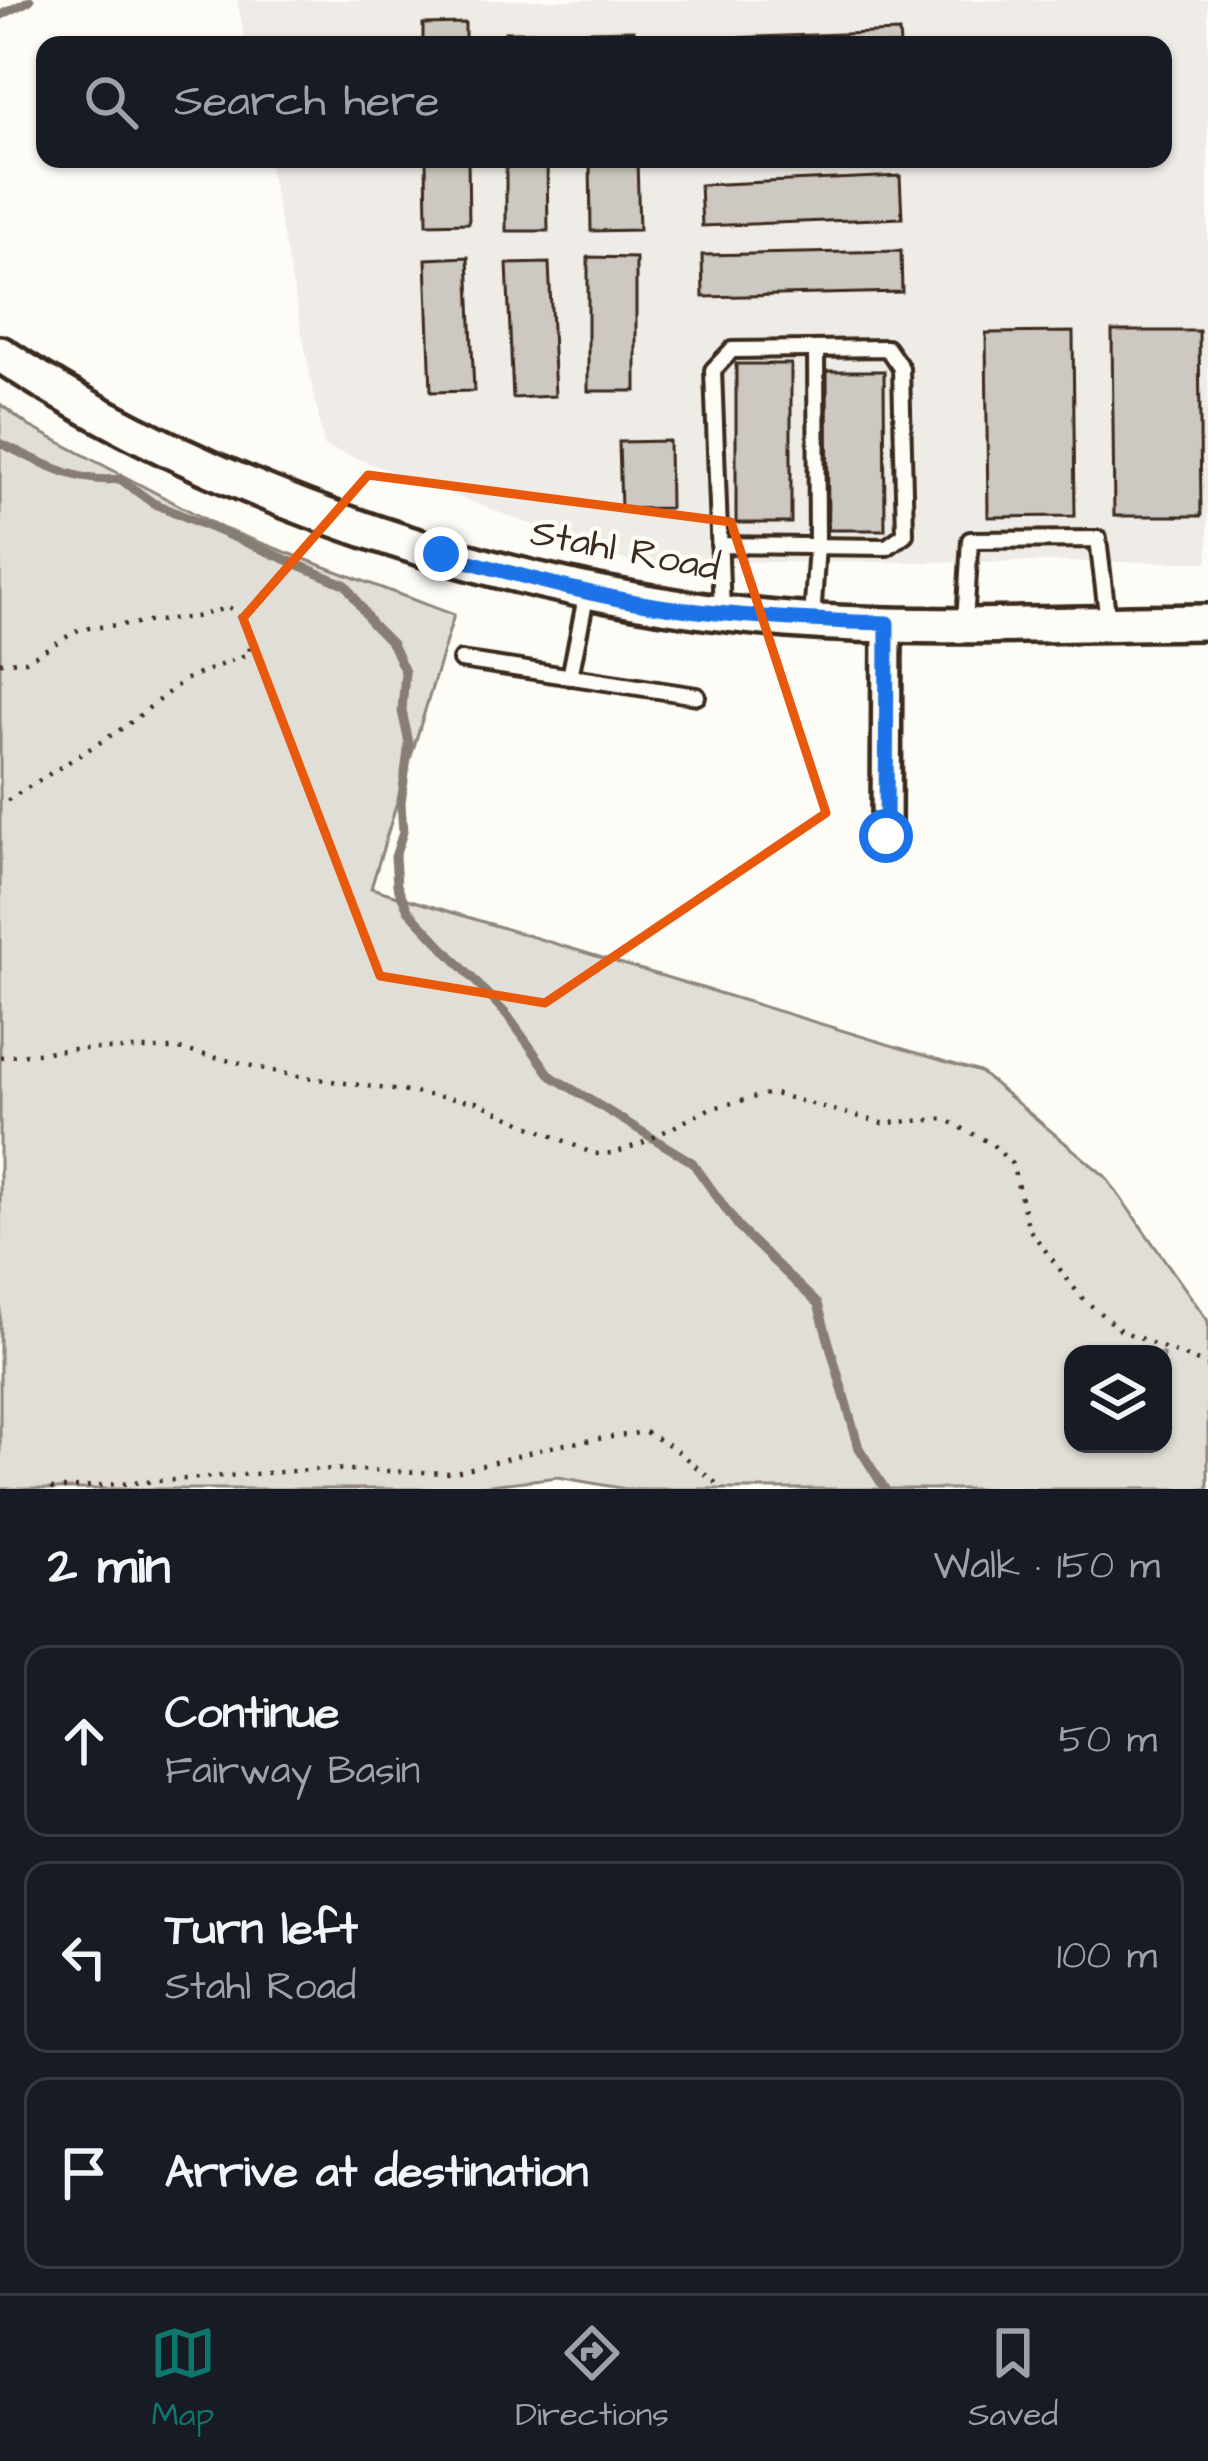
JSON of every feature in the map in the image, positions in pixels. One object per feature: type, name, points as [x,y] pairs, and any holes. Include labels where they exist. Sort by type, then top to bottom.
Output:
[{"type":"street","name":"Stahl Road","points":[[0,354],[180,454],[325,514],[441,554],[587,592],[812,621],[1208,622]]},
{"type":"street","points":[[886,836],[887,623]]},
{"type":"lane","points":[[719,545],[887,547],[904,534],[901,368],[887,348],[732,350],[713,370],[719,545],[722,613]]},
{"type":"lane","points":[[812,621],[817,545],[816,349]]},
{"type":"lane","points":[[965,623],[970,540],[1098,539],[1108,622]]},
{"type":"lane","points":[[570,676],[587,592]]},
{"type":"lane","points":[[461,660],[697,696]]},
{"type":"path","points":[[0,662],[26,661],[80,629],[194,617],[229,608],[248,627],[250,653],[184,680],[126,726],[0,806]]},
{"type":"path","points":[[0,1057],[73,1049],[179,1048],[291,1075],[476,1102],[594,1154],[642,1143],[709,1108],[771,1093],[882,1123],[945,1119],[992,1144],[1012,1164],[1029,1229],[1081,1297],[1120,1330],[1208,1366]]},
{"type":"path","points":[[52,1489],[321,1469],[452,1473],[559,1445],[645,1432],[671,1446],[723,1489]]},
{"type":"highlighted area","points":[[368,475],[731,522],[826,813],[545,1003],[380,976],[243,618]]},
{"type":"shaded area","points":[[237,0],[1208,0],[1208,562],[630,562],[324,446],[270,168],[1172,168],[1172,36],[244,36]]},
{"type":"shaded area","points":[[0,404],[29,426],[224,529],[454,615],[371,888],[980,1072],[1105,1176],[1208,1321],[1208,1489],[626,1489],[558,1477],[456,1489],[0,1489]]},
{"type":"building","points":[[465,23],[465,36],[423,36],[423,24]]},
{"type":"building","points":[[634,30],[634,36],[587,36],[587,31]]},
{"type":"building","points":[[505,32],[547,32],[547,36],[505,36]]},
{"type":"building","points":[[899,32],[899,36],[786,36]]},
{"type":"building","points":[[426,168],[468,168],[469,223],[427,224]]},
{"type":"building","points":[[506,168],[547,168],[548,231],[506,231]]},
{"type":"building","points":[[590,168],[637,168],[639,230],[591,231]]},
{"type":"building","points":[[900,176],[902,218],[702,226],[700,185]]},
{"type":"building","points":[[901,251],[902,292],[703,297],[702,255]]},
{"type":"building","points":[[468,257],[474,391],[431,392],[426,259]]},
{"type":"building","points":[[588,257],[636,258],[636,391],[588,391]]},
{"type":"building","points":[[549,263],[555,396],[513,398],[507,264]]},
{"type":"building","points":[[1112,331],[1199,331],[1201,516],[1114,516]]},
{"type":"building","points":[[1073,332],[1075,516],[988,517],[986,333]]},
{"type":"building","points":[[736,364],[791,364],[791,523],[736,523]]},
{"type":"building","points":[[827,371],[884,371],[885,530],[828,530]]},
{"type":"building","points":[[669,441],[670,508],[621,509],[619,442]]},
{"type":"waterway","points":[[0,16],[30,0]]},
{"type":"waterway","points":[[0,443],[73,475],[120,479],[153,503],[346,585],[392,644],[405,672],[402,711],[409,743],[401,803],[403,832],[395,857],[397,885],[408,910],[508,1016],[551,1076],[692,1162],[741,1230],[818,1304],[859,1448],[885,1489]]},
{"type":"route","points":[[441,554],[572,589],[663,606],[789,620],[887,623],[886,836]]}]
